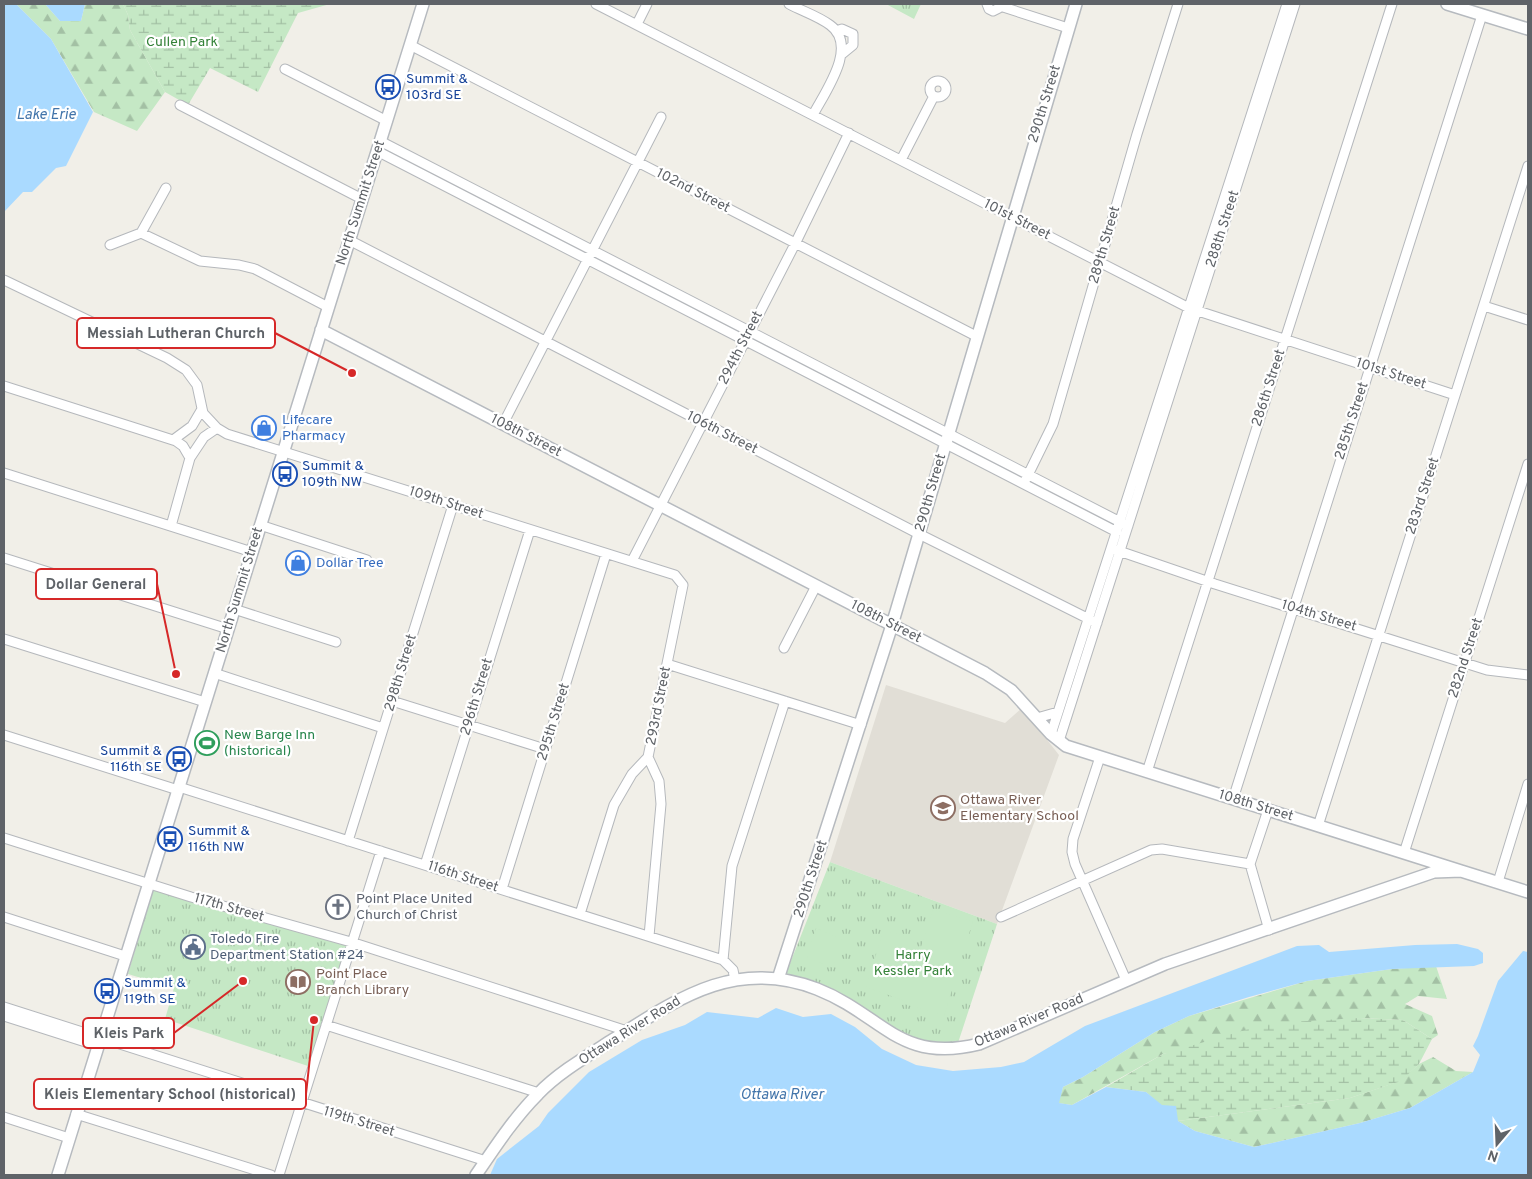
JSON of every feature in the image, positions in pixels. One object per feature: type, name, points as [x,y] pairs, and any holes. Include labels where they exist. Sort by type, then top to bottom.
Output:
[{"type":"street","name":"North Summit Street","points":[[58,1175],[423,4]]},
{"type":"street","name":"101st Street","points":[[596,4],[1193,310],[1455,395]]},
{"type":"street","points":[[637,24],[647,4]]},
{"type":"street","points":[[789,4],[830,25],[836,31],[842,43],[842,54]]},
{"type":"street","points":[[987,4],[989,9],[993,11],[1000,5],[1068,28]]},
{"type":"street","name":"290th Street","points":[[778,979],[892,625],[976,336],[1076,4]]},
{"type":"street","name":"289th Street","points":[[1024,484],[1052,424],[1178,4]]},
{"type":"street","name":"288th Street","points":[[1231,192],[1287,4]]},
{"type":"street","name":"288th Street","points":[[1055,738],[1231,192],[1296,4]]},
{"type":"street","name":"286th Street","points":[[1147,772],[1392,4]]},
{"type":"street","points":[[1447,4],[1528,29]]},
{"type":"street","name":"285th Street","points":[[1233,799],[1292,608],[1482,15]]},
{"type":"street","points":[[813,115],[842,54],[853,45],[853,34],[842,29],[836,31]]},
{"type":"street","name":"102nd Street","points":[[410,45],[976,336]]},
{"type":"street","points":[[285,69],[387,121]]},
{"type":"street","points":[[901,160],[934,96]]},
{"type":"street","points":[[180,105],[362,199]]},
{"type":"street","points":[[503,424],[661,117]]},
{"type":"street","name":"294th Street","points":[[632,561],[795,244],[849,134]]},
{"type":"street","points":[[379,146],[488,196],[852,384],[1024,484],[1117,532]]},
{"type":"street","points":[[379,146],[483,205],[848,393],[1028,475],[1124,524]]},
{"type":"street","name":"283rd Street","points":[[1318,826],[1528,166]]},
{"type":"street","points":[[110,245],[141,233],[166,188]]},
{"type":"street","points":[[483,205],[488,196]]},
{"type":"street","points":[[141,233],[200,261],[239,265],[255,269],[328,307]]},
{"type":"street","name":"106th Street","points":[[349,240],[919,534],[1093,621]]},
{"type":"street","points":[[4,280],[167,358],[186,370],[197,385],[203,413],[217,428],[199,444],[190,458],[171,526]]},
{"type":"street","points":[[668,300],[672,292]]},
{"type":"street","points":[[1484,306],[1528,320]]},
{"type":"street","name":"108th Street","points":[[321,330],[1002,683],[1055,738],[1066,746],[1404,853],[1430,869]]},
{"type":"street","points":[[848,393],[852,384]]},
{"type":"street","points":[[4,386],[173,440],[183,446],[190,458]]},
{"type":"street","points":[[173,440],[192,426],[202,409]]},
{"type":"street","name":"109th Street","points":[[217,428],[227,434],[676,575]]},
{"type":"street","name":"282nd Street","points":[[1404,853],[1528,464]]},
{"type":"street","points":[[4,473],[252,552]]},
{"type":"street","name":"298th Street","points":[[348,841],[453,505]]},
{"type":"street","name":"288th Street","points":[[1116,550],[1117,532],[1124,524]]},
{"type":"street","points":[[260,525],[367,560]]},
{"type":"street","name":"296th Street","points":[[425,865],[530,530]]},
{"type":"street","name":"104th Street","points":[[1116,550],[1207,581],[1496,672],[1528,675]]},
{"type":"street","name":"295th Street","points":[[502,890],[606,554]]},
{"type":"street","points":[[4,558],[228,629]]},
{"type":"street","name":"293rd Street","points":[[580,914],[614,806],[632,774],[648,757],[683,585],[676,575]]},
{"type":"street","points":[[784,648],[816,586]]},
{"type":"street","points":[[234,609],[336,642]]},
{"type":"street","name":"288th Street","points":[[1055,738],[1058,712],[1093,621]]},
{"type":"street","points":[[4,639],[205,702]]},
{"type":"street","points":[[667,664],[861,725]]},
{"type":"street","points":[[214,674],[383,728]]},
{"type":"street","points":[[392,701],[545,749]]},
{"type":"street","points":[[735,980],[733,970],[723,960],[732,866],[785,701]]},
{"type":"street","points":[[1037,718],[1058,712]]},
{"type":"street","name":"116th Street","points":[[4,735],[381,851],[723,960]]},
{"type":"street","points":[[648,757],[659,781],[661,804],[649,936]]},
{"type":"street","points":[[1100,757],[1073,839],[1072,852],[1075,864],[1126,980]]},
{"type":"street","points":[[1498,882],[1528,784]]},
{"type":"street","points":[[1268,810],[1250,864],[1269,930]]},
{"type":"street","name":"117th Street","points":[[4,838],[148,884],[351,942],[627,1031]]},
{"type":"street","points":[[1001,916],[1152,850],[1162,849],[1250,864]]},
{"type":"street","points":[[279,1175],[381,851]]},
{"type":"street","name":"Ottawa River Road","points":[[476,1175],[517,1116],[539,1093],[561,1075],[627,1031],[693,992],[735,980],[778,979],[818,990],[855,1008],[901,1040],[921,1047],[939,1050],[958,1050],[979,1044],[1126,980],[1185,957],[1269,930],[1430,869],[1462,871],[1528,892]]},
{"type":"street","points":[[4,917],[125,956]]},
{"type":"street","name":"119th Street","points":[[4,1008],[99,1042]]},
{"type":"street","name":"119th Street","points":[[4,1016],[99,1042],[486,1161]]},
{"type":"street","points":[[326,1025],[539,1093]]},
{"type":"street","points":[[76,1114],[271,1175]]},
{"type":"street","points":[[4,1117],[69,1138]]},
{"type":"shaded area","name":"Ottawa River Elementary School","points":[[886,685],[1005,723],[1022,708],[1059,755],[997,924],[830,862]]},
{"type":"green space","points":[[16,4],[45,4],[60,21],[81,21],[85,4],[123,4],[128,15],[130,30],[165,92],[137,131],[94,112],[51,39]]},
{"type":"green space","name":"Cullen Park","points":[[123,4],[330,4],[298,13],[258,92],[210,68],[188,105],[165,92],[130,30],[128,15]]},
{"type":"green space","points":[[886,4],[921,4],[914,19]]},
{"type":"green space","name":"Harry Kessler Park","points":[[830,862],[997,924],[957,1046],[923,1044],[785,976]]},
{"type":"green space","points":[[153,890],[347,946],[308,1066],[165,1019],[174,988],[128,974]]},
{"type":"green space","points":[[933,909],[973,921],[944,1016],[904,1004],[905,1001],[866,987],[883,932],[909,938],[920,950]]},
{"type":"green space","points":[[816,928],[842,939],[833,968],[807,957]]},
{"type":"green space","points":[[1436,966],[1447,999],[1418,996],[1405,1004],[1432,1016],[1438,1035],[1432,1039],[1403,1020],[1360,1018],[1163,1054],[1072,1105],[1058,1103],[1063,1087],[1083,1077],[1155,1032],[1189,1016],[1307,981],[1392,969]]},
{"type":"green space","points":[[1360,1018],[1403,1020],[1432,1039],[1419,1064],[1401,1081],[1350,1098],[1178,1121],[1146,1092],[1106,1087],[1163,1054],[1269,1023]]},
{"type":"green space","points":[[1433,1057],[1456,1071],[1473,1072],[1410,1108],[1360,1123],[1254,1147],[1195,1131],[1178,1121],[1350,1098],[1400,1081],[1419,1064]]},
{"type":"water","name":"Lake Erie","points":[[4,4],[16,4],[51,39],[93,112],[66,166],[56,168],[32,192],[23,192],[4,212]]},
{"type":"water","points":[[45,4],[85,4],[81,21],[60,21]]},
{"type":"water","name":"Ottawa River","points":[[1457,944],[1478,949],[1483,953],[1483,963],[1474,966],[1392,969],[1307,981],[1189,1016],[1155,1032],[1083,1077],[1063,1087],[1059,1103],[1072,1105],[1106,1087],[1146,1092],[1162,1105],[1176,1106],[1178,1121],[1195,1131],[1254,1147],[1360,1123],[1410,1108],[1473,1072],[1480,1055],[1473,1046],[1498,981],[1523,951],[1528,952],[1528,1175],[490,1175],[497,1159],[539,1126],[548,1113],[589,1072],[642,1040],[685,1025],[707,1012],[758,1018],[776,1008],[803,1017],[831,1014],[855,1027],[882,1049],[916,1065],[953,1071],[1001,1067],[1024,1062],[1085,1026],[1297,946],[1319,945],[1329,952],[1415,945]]},
{"type":"place","name":"Summit & 103rd SE","points":[[388,87]]},
{"type":"place","name":"Messiah Lutheran Church","points":[[352,373]]},
{"type":"place","name":"Lifecare Pharmacy","points":[[264,428]]},
{"type":"place","name":"Summit & 109th NW","points":[[285,474]]},
{"type":"place","name":"Dollar Tree","points":[[298,563]]},
{"type":"place","name":"Dollar General","points":[[176,674]]},
{"type":"place","name":"New Barge Inn (historical)","points":[[207,743]]},
{"type":"place","name":"Summit & 116th SE","points":[[179,759]]},
{"type":"place","name":"Ottawa River Elementary School","points":[[943,808]]},
{"type":"place","name":"Summit & 116th NW","points":[[170,839]]},
{"type":"place","name":"Point Place United Church of Christ","points":[[338,907]]},
{"type":"place","name":"Toledo Fire Department Station #24","points":[[193,947]]},
{"type":"place","name":"Kleis Park","points":[[243,981]]},
{"type":"place","name":"Point Place Branch Library","points":[[298,982]]},
{"type":"place","name":"Summit & 119th SE","points":[[107,991]]},
{"type":"place","name":"Kleis Elementary School (historical)","points":[[314,1020]]}]
